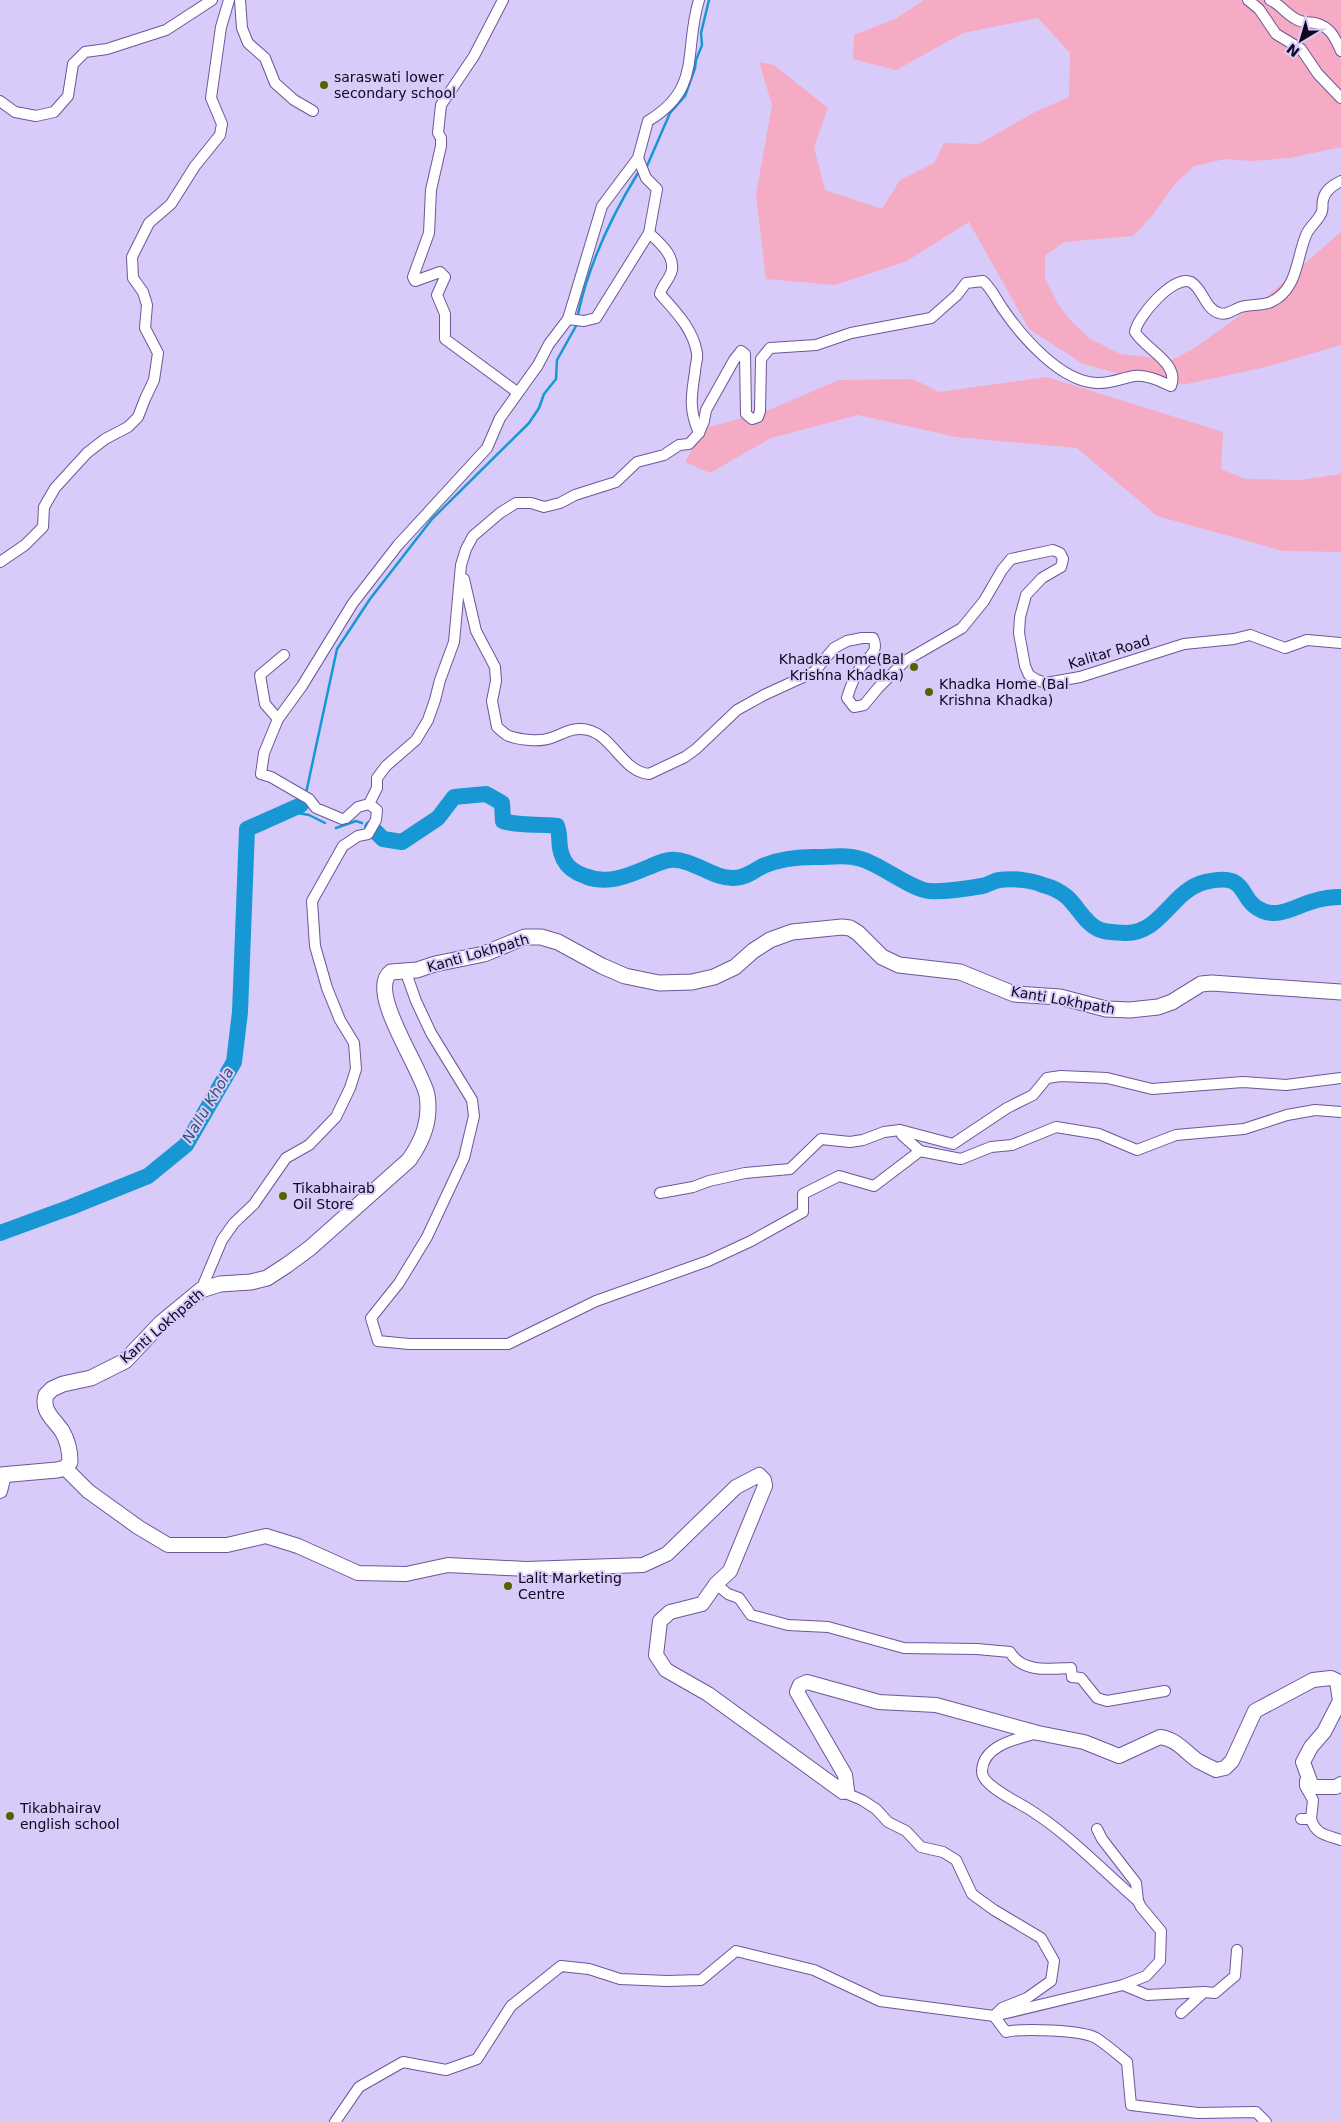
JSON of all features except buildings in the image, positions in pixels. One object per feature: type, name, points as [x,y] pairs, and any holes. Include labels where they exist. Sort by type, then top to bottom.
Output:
[{"type":"main road","name":"Kanti Lokhpath","points":[[65,1468],[70,1462],[70,1448],[62,1430],[45,1407],[46,1395],[58,1386],[90,1378],[125,1361],[161,1323],[201,1290],[220,1284],[267,1278],[287,1265],[310,1248],[389,1179],[409,1160],[421,1144],[426,1129],[427,1095],[418,1069],[389,1009],[384,991],[384,983],[391,972],[417,970],[435,964],[470,958],[525,938],[541,937],[558,942],[624,976],[659,983],[692,982],[714,977],[735,967],[770,940],[792,932],[842,927],[850,928],[858,933],[882,957],[899,965],[960,972],[1014,994],[1060,997],[1106,1009],[1130,1010],[1158,1007],[1172,1002],[1202,984],[1212,983],[1341,992]]},
{"type":"main road","points":[[2,1475],[65,1468]]},
{"type":"street","points":[[0,101],[15,112],[36,116],[54,112],[68,96],[73,64],[85,52],[108,49],[166,30],[212,0]]},
{"type":"street","points":[[0,562],[25,545],[43,527],[44,507],[55,488],[87,453],[105,439],[128,427],[138,417],[154,380],[158,353],[144,328],[147,306],[143,292],[132,278],[132,257],[149,223],[171,204],[195,166],[220,135],[222,124],[211,98],[221,27],[228,0]]},
{"type":"street","points":[[240,0],[242,28],[248,43],[265,58],[275,83],[294,100],[313,111]]},
{"type":"street","points":[[503,0],[474,56],[442,105],[438,133],[441,138],[441,146],[431,190],[429,233],[413,277],[415,280],[420,280],[440,272],[445,277],[437,295],[445,314],[445,339],[517,392]]},
{"type":"street","points":[[699,0],[694,17],[686,82],[666,110],[648,121],[638,158],[602,206],[568,319],[549,344],[538,365],[500,418],[487,448],[392,552],[354,603],[302,686],[278,719],[264,753],[261,774],[271,777],[309,799],[316,808],[342,819],[346,818],[358,807],[369,804],[377,788],[377,778],[386,766],[416,740],[433,706],[454,642],[462,565],[466,549],[473,536],[500,513],[516,503],[531,503],[544,507],[616,482],[637,462],[664,455],[679,445],[689,444],[699,433],[704,422],[706,410],[741,351],[745,354],[746,414],[752,419],[758,417],[760,411],[761,359],[770,348],[816,345],[851,333],[931,318],[957,296],[966,283],[983,281],[990,287],[1003,309],[1017,327],[1059,370],[1077,379],[1097,383],[1136,375],[1156,379],[1171,386],[1174,374],[1152,347],[1142,341],[1135,332],[1139,321],[1153,304],[1175,285],[1186,281],[1192,282],[1210,306],[1218,313],[1224,314],[1239,307],[1273,302],[1295,276],[1304,241],[1322,211],[1326,194],[1341,181]]},
{"type":"street","points":[[1248,0],[1259,9],[1276,34],[1302,48],[1318,74],[1341,98]]},
{"type":"street","points":[[1270,0],[1295,19],[1316,23],[1332,32],[1337,39],[1341,51]]},
{"type":"street","points":[[568,319],[590,321],[596,318],[649,233],[657,189],[646,178],[638,158]]},
{"type":"street","points":[[649,233],[664,247],[670,258],[672,272],[662,287],[660,294],[683,320],[691,333],[697,354],[690,401],[692,417],[699,433]]},
{"type":"street","name":"Kalitar Road","points":[[462,565],[476,631],[495,667],[496,681],[492,701],[497,727],[510,736],[544,740],[565,731],[587,730],[599,735],[630,766],[643,774],[649,774],[685,757],[737,710],[764,695],[814,672],[834,648],[847,641],[873,638],[876,644],[874,652],[860,669],[847,698],[854,707],[864,705],[905,661],[962,628],[984,601],[1002,570],[1011,559],[1054,550],[1060,553],[1063,559],[1061,567],[1042,578],[1026,595],[1020,617],[1019,633],[1025,666],[1029,675],[1046,683],[1080,677],[1184,644],[1234,639],[1250,635],[1285,648],[1307,640],[1341,643]]},
{"type":"street","points":[[278,719],[265,704],[260,675],[284,655]]},
{"type":"street","points":[[201,1290],[222,1240],[234,1224],[254,1204],[286,1158],[310,1145],[336,1117],[350,1088],[356,1070],[354,1043],[340,1020],[327,988],[316,946],[312,901],[343,846],[358,836],[368,834],[376,820],[377,810],[369,804]]},
{"type":"street","points":[[405,970],[430,1033],[472,1100],[474,1116],[464,1158],[427,1237],[399,1283],[370,1318],[378,1341],[409,1344],[508,1344],[596,1301],[708,1261],[751,1241],[803,1212],[803,1194],[839,1176],[874,1186],[920,1151]]},
{"type":"street","points":[[660,1194],[744,1173],[790,1170],[821,1139],[850,1142],[863,1140],[884,1132],[900,1130],[953,1144],[1007,1108],[1033,1095],[1047,1078],[1062,1076],[1107,1078],[1152,1089],[1243,1082],[1286,1085],[1341,1078]]},
{"type":"street","points":[[900,1130],[902,1135],[920,1151],[961,1159],[991,1146],[1012,1145],[1056,1127],[1099,1134],[1137,1150],[1176,1135],[1244,1128],[1287,1115],[1315,1110],[1341,1112]]},
{"type":"street","points":[[65,1468],[88,1491],[138,1527],[168,1545],[227,1546],[266,1536],[298,1546],[358,1573],[406,1574],[448,1565],[526,1569],[643,1565],[667,1554],[736,1487],[759,1475],[764,1480],[765,1486],[730,1571],[716,1584],[702,1604],[670,1612],[660,1621],[656,1654],[666,1670],[708,1694],[843,1792],[862,1800],[876,1809],[888,1822],[906,1831],[921,1847],[943,1852],[956,1860],[972,1894],[994,1910],[1041,1938],[1054,1961],[1051,1981],[1027,1998],[1002,2008],[994,2016]]},
{"type":"street","points":[[0,1491],[2,1475]]},
{"type":"street","points":[[716,1584],[728,1594],[739,1598],[751,1615],[788,1626],[828,1627],[904,1648],[977,1649],[1010,1652],[1015,1660],[1040,1670],[1071,1668],[1072,1677],[1081,1678],[1097,1698],[1107,1701],[1165,1692]]},
{"type":"street","points":[[843,1792],[847,1790],[845,1775],[797,1692],[800,1685],[807,1682],[879,1702],[936,1705],[1038,1733],[1084,1742],[1119,1756],[1160,1737],[1168,1738],[1176,1741],[1199,1761],[1216,1770],[1225,1768],[1232,1761],[1255,1711],[1313,1680],[1331,1678],[1339,1680],[1340,1701],[1324,1732],[1311,1747],[1304,1762],[1305,1786],[1313,1800],[1306,1819],[1320,1834],[1341,1840]]},
{"type":"street","points":[[1038,1733],[1005,1742],[985,1758],[981,1773],[986,1783],[1037,1814],[1138,1901]]},
{"type":"street","points":[[1304,1762],[1312,1787],[1336,1787],[1341,1784]]},
{"type":"street","points":[[335,2122],[359,2087],[403,2062],[446,2070],[477,2059],[511,2006],[561,1966],[589,1969],[620,1979],[700,1980],[736,1951],[814,1970],[880,2001],[994,2016],[1010,2014],[1123,1985],[1146,1976],[1160,1961],[1161,1931],[1141,1908],[1138,1901],[1136,1883],[1102,1839],[1097,1829]]},
{"type":"street","points":[[1123,1985],[1147,1995],[1215,1993],[1235,1976],[1237,1950]]},
{"type":"street","points":[[1181,2013],[1204,1992]]},
{"type":"street","points":[[994,2016],[1006,2032],[1018,2029],[1038,2029],[1094,2037],[1128,2062],[1131,2105],[1198,2112],[1256,2112],[1266,2122]]},
{"type":"shaded area","points":[[924,0],[1341,0],[1341,147],[1290,158],[1251,161],[1225,159],[1194,166],[1175,184],[1152,216],[1133,236],[1064,242],[1045,256],[1045,279],[1058,304],[1072,322],[1089,338],[1120,354],[1172,360],[1193,349],[1266,297],[1341,232],[1341,345],[1266,367],[1187,384],[1160,385],[1083,364],[1029,329],[969,222],[907,261],[835,285],[766,279],[756,195],[772,105],[759,62],[774,65],[828,108],[814,147],[825,190],[882,209],[900,180],[934,163],[944,143],[979,144],[1033,113],[1069,97],[1070,53],[1038,18],[963,33],[896,70],[853,59],[854,35],[895,19]]},
{"type":"shaded area","points":[[1047,377],[1223,432],[1221,469],[1245,479],[1300,480],[1341,474],[1341,552],[1283,551],[1157,516],[1077,448],[956,437],[858,415],[771,438],[710,473],[685,462],[705,428],[762,413],[839,380],[913,379],[939,392]]},
{"type":"waterway","points":[[647,166],[670,113],[685,96],[702,45],[701,33],[709,0]]},
{"type":"waterway","points":[[578,314],[588,277],[602,241],[638,173]]},
{"type":"waterway","points":[[306,793],[337,649],[370,599],[432,519],[529,423],[539,408],[544,394],[556,379],[557,360],[576,326]]},
{"type":"waterway","points":[[372,828],[383,839],[402,842],[438,818],[454,797],[486,794],[502,803],[503,821],[517,824],[557,826],[560,850],[566,863],[575,872],[593,879],[617,878],[670,860],[687,862],[718,875],[738,878],[746,876],[763,866],[789,859],[853,857],[871,863],[915,887],[929,891],[969,888],[1004,879],[1038,883],[1056,890],[1067,897],[1093,926],[1101,930],[1125,933],[1148,927],[1184,893],[1205,882],[1230,880],[1241,888],[1255,906],[1269,913],[1282,912],[1321,899],[1341,897]]},
{"type":"waterway","name":"Nallu Khola","points":[[0,1233],[148,1176],[186,1145],[234,1062],[240,1012],[247,829],[301,805]]},
{"type":"waterway","points":[[287,811],[309,815],[325,823]]},
{"type":"waterway","points":[[336,828],[356,821],[362,823]]},
{"type":"place","name":"saraswati lower secondary school","points":[[324,85]]},
{"type":"place","name":"Khadka Home(Bal Krishna Khadka)","points":[[914,667]]},
{"type":"place","name":"Khadka Home (Bal Krishna Khadka)","points":[[929,692]]},
{"type":"place","name":"Tikabhairab Oil Store","points":[[283,1196]]},
{"type":"place","name":"Lalit Marketing Centre","points":[[508,1586]]},
{"type":"place","name":"Tikabhairav english school","points":[[10,1816]]}]
